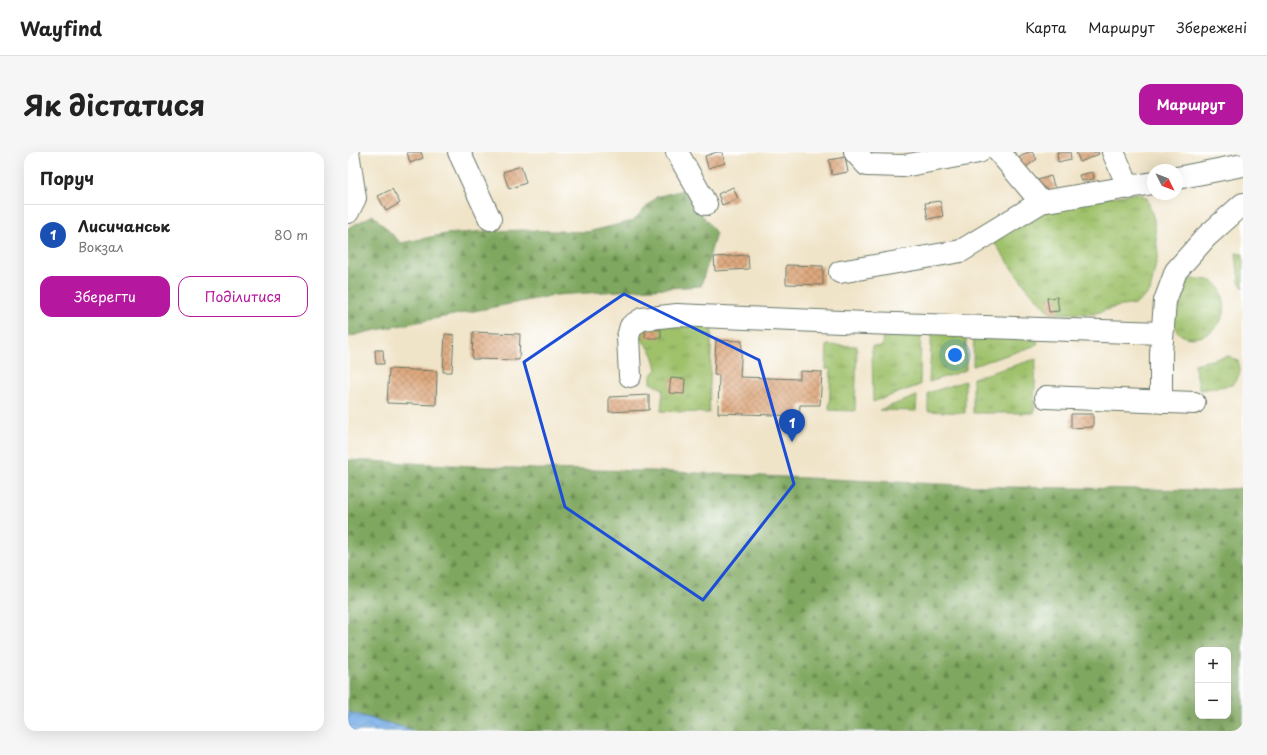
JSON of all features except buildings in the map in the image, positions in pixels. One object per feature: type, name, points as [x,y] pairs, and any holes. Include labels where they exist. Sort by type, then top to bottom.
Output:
[{"type":"street","points":[[348,152],[355,198],[348,212]]},
{"type":"street","points":[[459,152],[490,219]]},
{"type":"street","points":[[677,152],[706,204]]},
{"type":"street","points":[[855,152],[867,165],[896,166],[979,152]]},
{"type":"street","points":[[999,152],[1041,202]]},
{"type":"street","points":[[1113,152],[1129,188]]},
{"type":"street","points":[[1183,177],[1243,165]]},
{"type":"street","points":[[840,272],[961,251],[1041,202],[1147,184]]},
{"type":"street","points":[[1161,402],[1161,353],[1165,301],[1176,271],[1206,237],[1243,204]]},
{"type":"street","points":[[630,376],[628,336],[631,326],[642,319],[658,316],[720,316],[866,323],[1162,333]]},
{"type":"street","points":[[1046,397],[1194,403]]},
{"type":"highlighted area","points":[[624,294],[759,360],[794,484],[703,600],[565,507],[524,362]]},
{"type":"green space","points":[[683,190],[716,233],[701,286],[556,295],[348,337],[348,228],[373,215],[401,243],[446,234],[487,231],[523,230],[587,232],[633,221],[656,197]]},
{"type":"green space","points":[[1139,193],[1147,198],[1154,220],[1158,254],[1150,292],[1136,304],[1116,307],[1093,314],[1050,313],[1026,287],[990,237],[1044,206]]},
{"type":"green space","points":[[1236,253],[1243,254],[1243,288],[1239,281]]},
{"type":"green space","points":[[1190,279],[1202,279],[1215,283],[1221,291],[1223,297],[1224,309],[1221,320],[1215,329],[1206,335],[1196,338],[1187,337],[1179,333],[1173,320],[1175,302],[1179,291],[1184,281]]},
{"type":"green space","points":[[712,323],[709,413],[661,411],[663,389],[651,383],[651,375],[657,370],[655,360],[651,352],[639,337],[641,324]]},
{"type":"green space","points":[[883,328],[921,329],[920,385],[873,402],[872,346],[882,347]]},
{"type":"green space","points":[[932,328],[966,330],[966,370],[929,382]]},
{"type":"green space","points":[[974,329],[1038,330],[1037,345],[973,366]]},
{"type":"green space","points":[[827,345],[857,346],[855,411],[829,410],[831,369],[826,369]]},
{"type":"green space","points":[[1229,356],[1238,361],[1240,368],[1238,376],[1232,385],[1200,390],[1194,364]]},
{"type":"green space","points":[[1036,359],[1034,413],[973,413],[973,378]]},
{"type":"green space","points":[[965,381],[965,413],[928,411],[928,393]]},
{"type":"green space","points":[[917,396],[916,411],[879,410]]},
{"type":"green space","points":[[348,460],[535,469],[652,471],[1006,487],[1210,490],[1243,488],[1243,731],[414,731],[348,712]]},
{"type":"water","points":[[348,712],[413,730],[414,731],[348,731]]},
{"type":"place","name":"Лисичанськ","points":[[792,442]]}]
